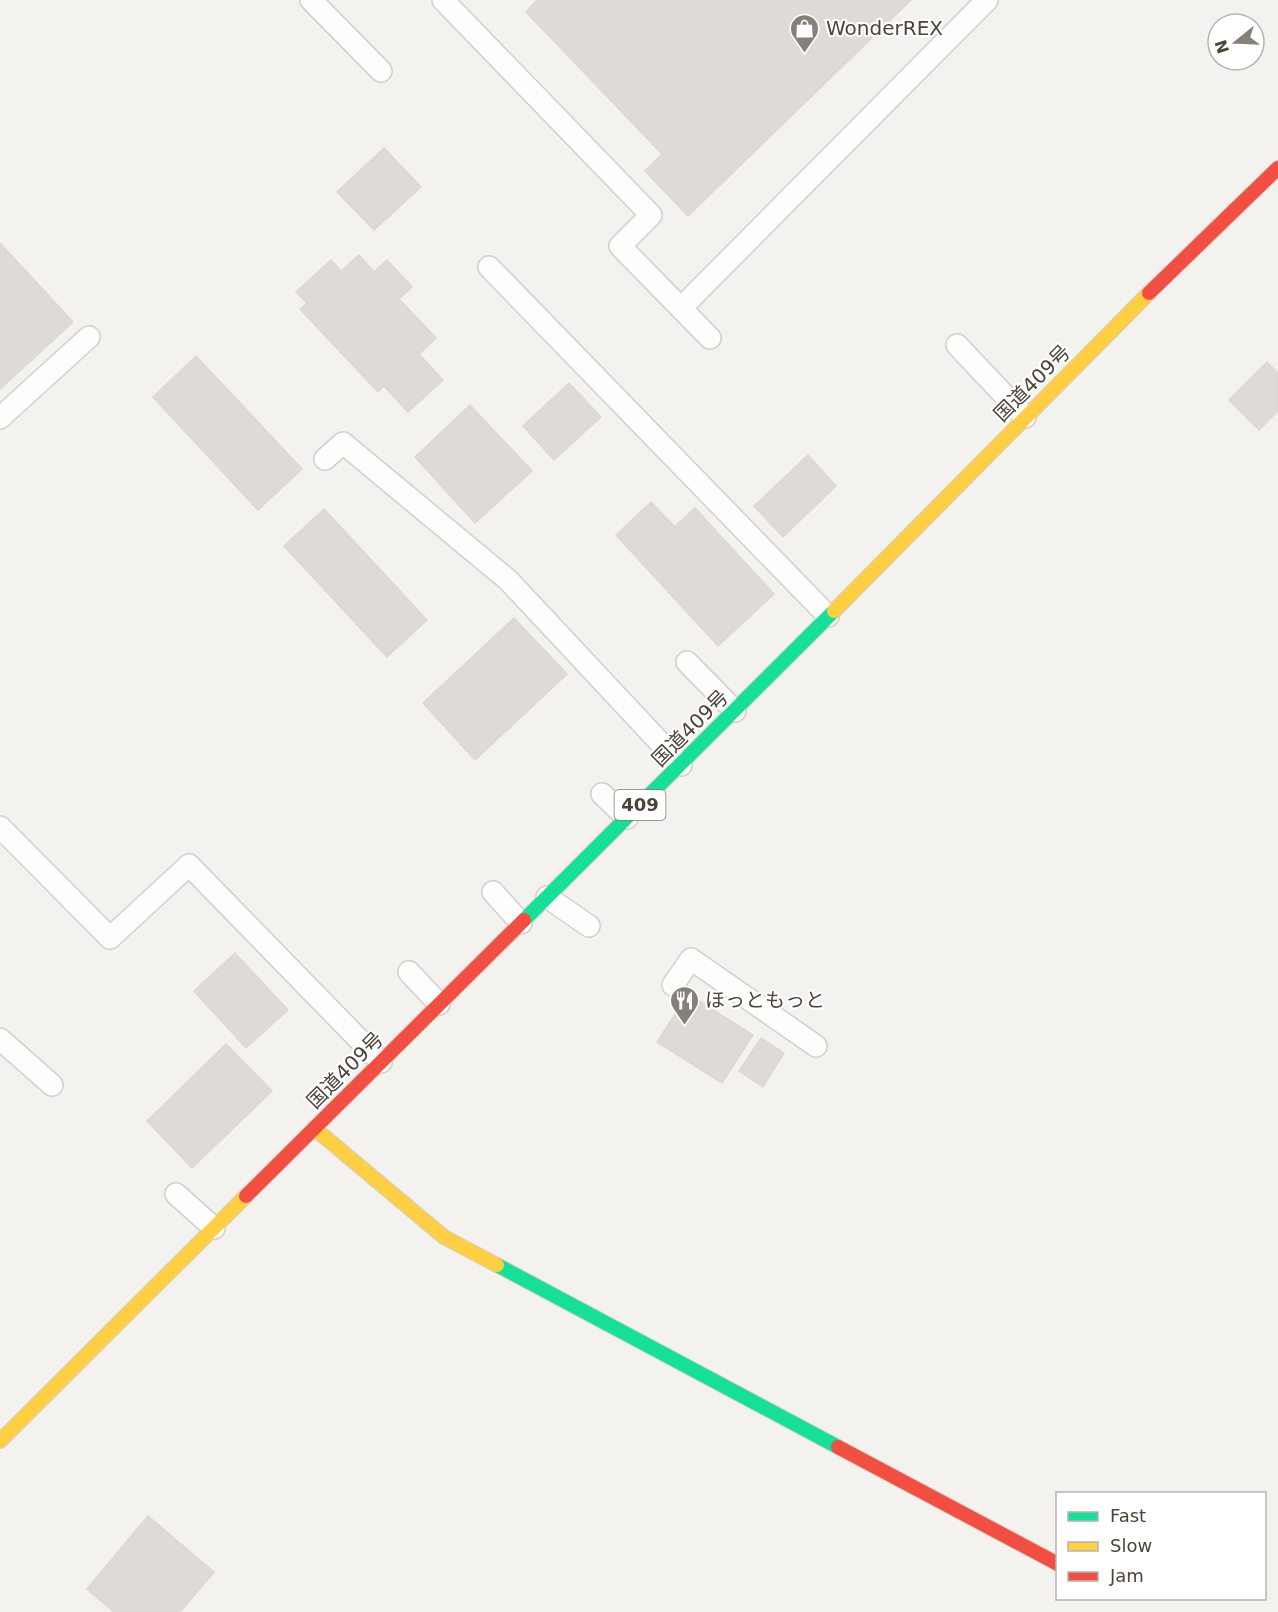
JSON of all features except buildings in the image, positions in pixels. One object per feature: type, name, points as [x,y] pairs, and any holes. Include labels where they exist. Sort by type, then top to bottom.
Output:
[{"type":"main road","name":"国道409号","points":[[0,1441],[681,765],[1025,417],[1278,168]]},
{"type":"main road","points":[[314,1128],[444,1237],[1056,1563]]},
{"type":"lane","points":[[311,0],[381,71]]},
{"type":"lane","points":[[443,0],[651,215],[620,246],[710,338]]},
{"type":"lane","points":[[681,308],[987,0]]},
{"type":"lane","points":[[489,267],[828,616]]},
{"type":"lane","points":[[0,418],[89,337]]},
{"type":"lane","points":[[957,345],[1025,417]]},
{"type":"lane","points":[[325,459],[343,443],[508,580],[681,765]]},
{"type":"lane","points":[[687,662],[735,711]]},
{"type":"lane","points":[[602,794],[627,818]]},
{"type":"lane","points":[[0,827],[110,938],[189,865],[381,1062]]},
{"type":"lane","points":[[493,892],[521,923]]},
{"type":"lane","points":[[547,897],[589,926]]},
{"type":"lane","points":[[673,985],[691,959],[816,1046]]},
{"type":"lane","points":[[409,972],[439,1004]]},
{"type":"lane","points":[[0,1039],[52,1085]]},
{"type":"lane","points":[[176,1194],[214,1228]]},
{"type":"traffic: fast","points":[[524,920],[834,611]]},
{"type":"traffic: fast","points":[[497,1265],[838,1447]]},
{"type":"traffic: slow","points":[[834,611],[1149,293]]},
{"type":"traffic: slow","points":[[314,1128],[444,1237],[497,1265]]},
{"type":"traffic: slow","points":[[0,1441],[246,1196]]},
{"type":"traffic: jam","points":[[1149,293],[1278,168]]},
{"type":"traffic: jam","points":[[246,1196],[524,920]]},
{"type":"traffic: jam","points":[[838,1447],[1056,1563]]},
{"type":"place","name":"WonderREX","points":[[805,54]]},
{"type":"place","name":"ほっともっと","points":[[684,1026]]}]
